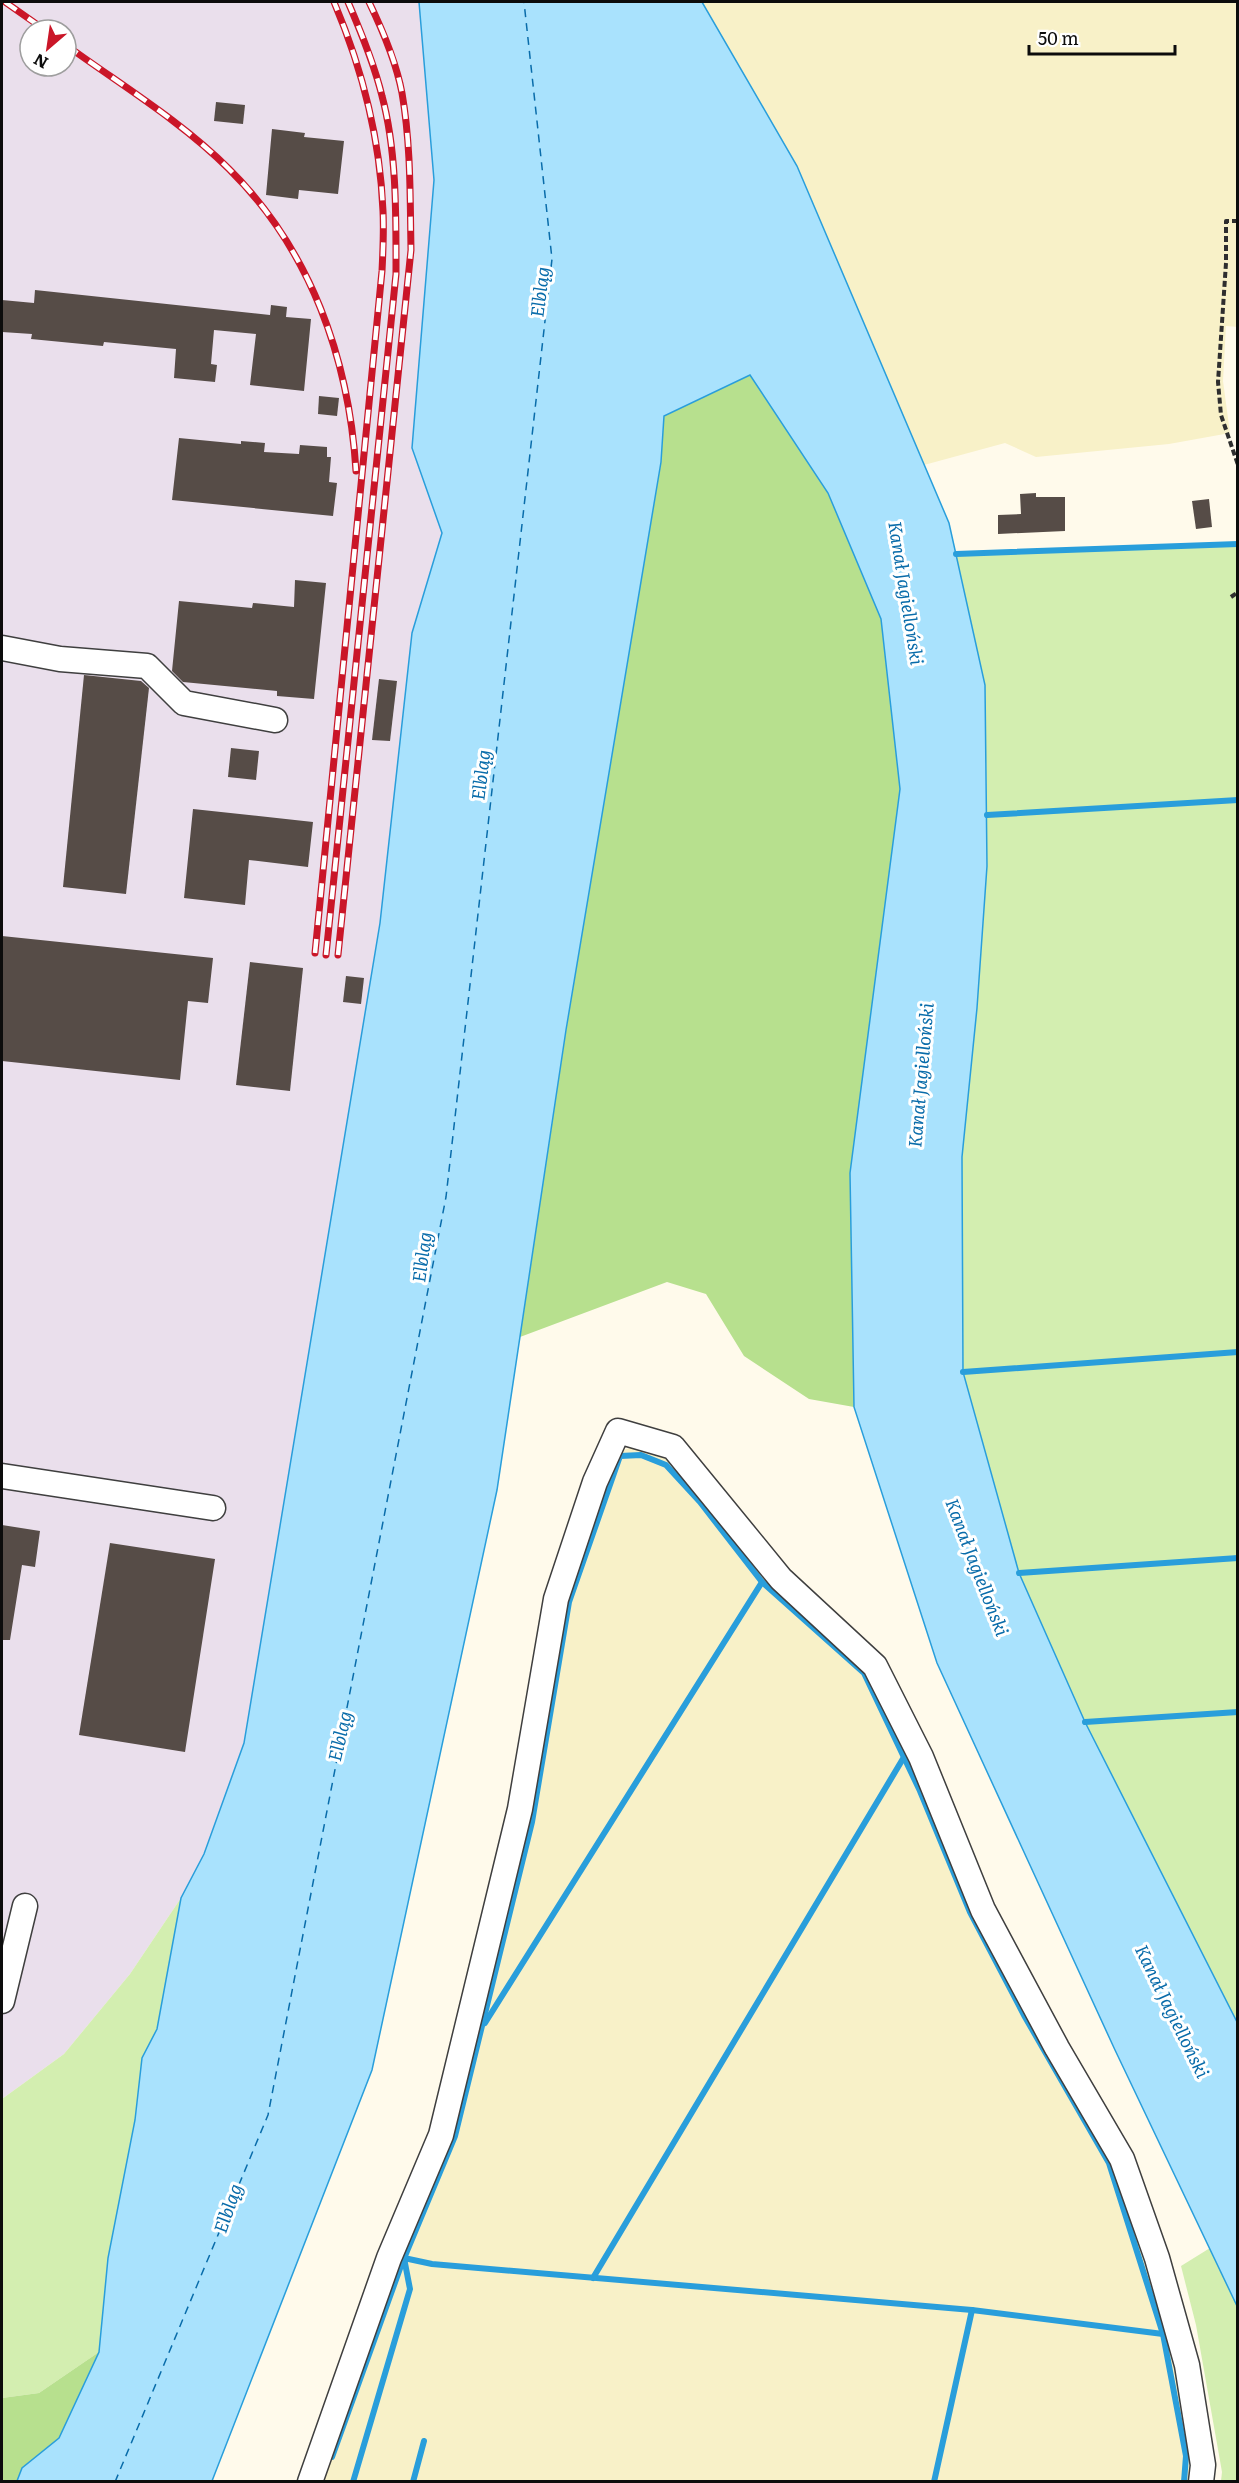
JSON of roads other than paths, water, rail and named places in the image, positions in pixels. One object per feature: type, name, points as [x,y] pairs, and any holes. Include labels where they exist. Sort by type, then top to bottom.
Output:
[{"type":"street","points":[[2,648],[60,659],[147,666],[184,704],[275,720]]},
{"type":"street","points":[[310,2481],[389,2258],[441,2135],[520,1809],[556,1599],[596,1482],[618,1431],[673,1447],[781,1579],[875,1666],[921,1757],[983,1910],[1057,2048],[1122,2159],[1157,2258],[1187,2365],[1203,2465],[1201,2481]]},
{"type":"street","points":[[2,1476],[213,1508]]},
{"type":"street","points":[[2,2001],[25,1906]]},
{"type":"water","points":[[419,2],[702,2],[797,166],[949,523],[985,685],[987,866],[977,1008],[962,1157],[963,1372],[1019,1573],[1085,1722],[1237,2022],[1237,2306],[1115,2050],[937,1663],[854,1407],[850,1173],[900,789],[881,619],[828,493],[750,375],[664,416],[661,462],[566,1030],[497,1490],[372,2070],[212,2481],[17,2481],[22,2468],[59,2438],[99,2352],[108,2258],[135,2120],[142,2058],[157,2029],[181,1898],[204,1854],[244,1743],[380,923],[412,633],[442,533],[412,448],[434,180]]},
{"type":"waterway","points":[[956,554],[1238,544]]},
{"type":"waterway","points":[[987,815],[1238,800]]},
{"type":"waterway","points":[[963,1372],[1238,1352]]},
{"type":"waterway","points":[[332,2457],[402,2263],[455,2136],[532,1822],[569,1602],[620,1456],[641,1455],[666,1465],[700,1502],[762,1582],[864,1673],[920,1791],[970,1912],[1025,2017],[1109,2163],[1163,2334]]},
{"type":"waterway","points":[[1019,1573],[1238,1558]]},
{"type":"waterway","points":[[485,2023],[762,1582]]},
{"type":"waterway","points":[[1085,1722],[1238,1712]]},
{"type":"waterway","points":[[593,2278],[904,1757]]},
{"type":"waterway","points":[[353,2482],[410,2289],[404,2258],[432,2264],[972,2310],[934,2482]]},
{"type":"waterway","points":[[972,2310],[1163,2334],[1186,2456],[1184,2482]]},
{"type":"waterway","points":[[413,2482],[424,2441]]},
{"type":"railway","points":[[5,2],[28,18]]},
{"type":"railway","points":[[315,953],[382,271],[383,241],[381,184],[374,130],[353,52],[334,2]]},
{"type":"railway","points":[[326,955],[396,274],[395,184],[391,139],[379,84],[348,2]]},
{"type":"railway","points":[[338,955],[411,250],[409,152],[402,93],[388,46],[369,2]]},
{"type":"railway","points":[[78,53],[191,135],[229,169],[257,200],[282,234],[303,270],[334,347],[345,387],[356,471]]},
{"type":"water label","name":"Elbląg","points":[[539,292]]},
{"type":"water label","name":"Kanał Jagielloński","points":[[907,593]]},
{"type":"water label","name":"Elbląg","points":[[480,775]]},
{"type":"water label","name":"Kanał Jagielloński","points":[[920,1075]]},
{"type":"water label","name":"Elbląg","points":[[421,1257]]},
{"type":"water label","name":"Kanał Jagielloński","points":[[978,1567]]},
{"type":"water label","name":"Elbląg","points":[[339,1736]]},
{"type":"water label","name":"Kanał Jagielloński","points":[[1173,2011]]},
{"type":"water label","name":"Elbląg","points":[[227,2208]]}]
